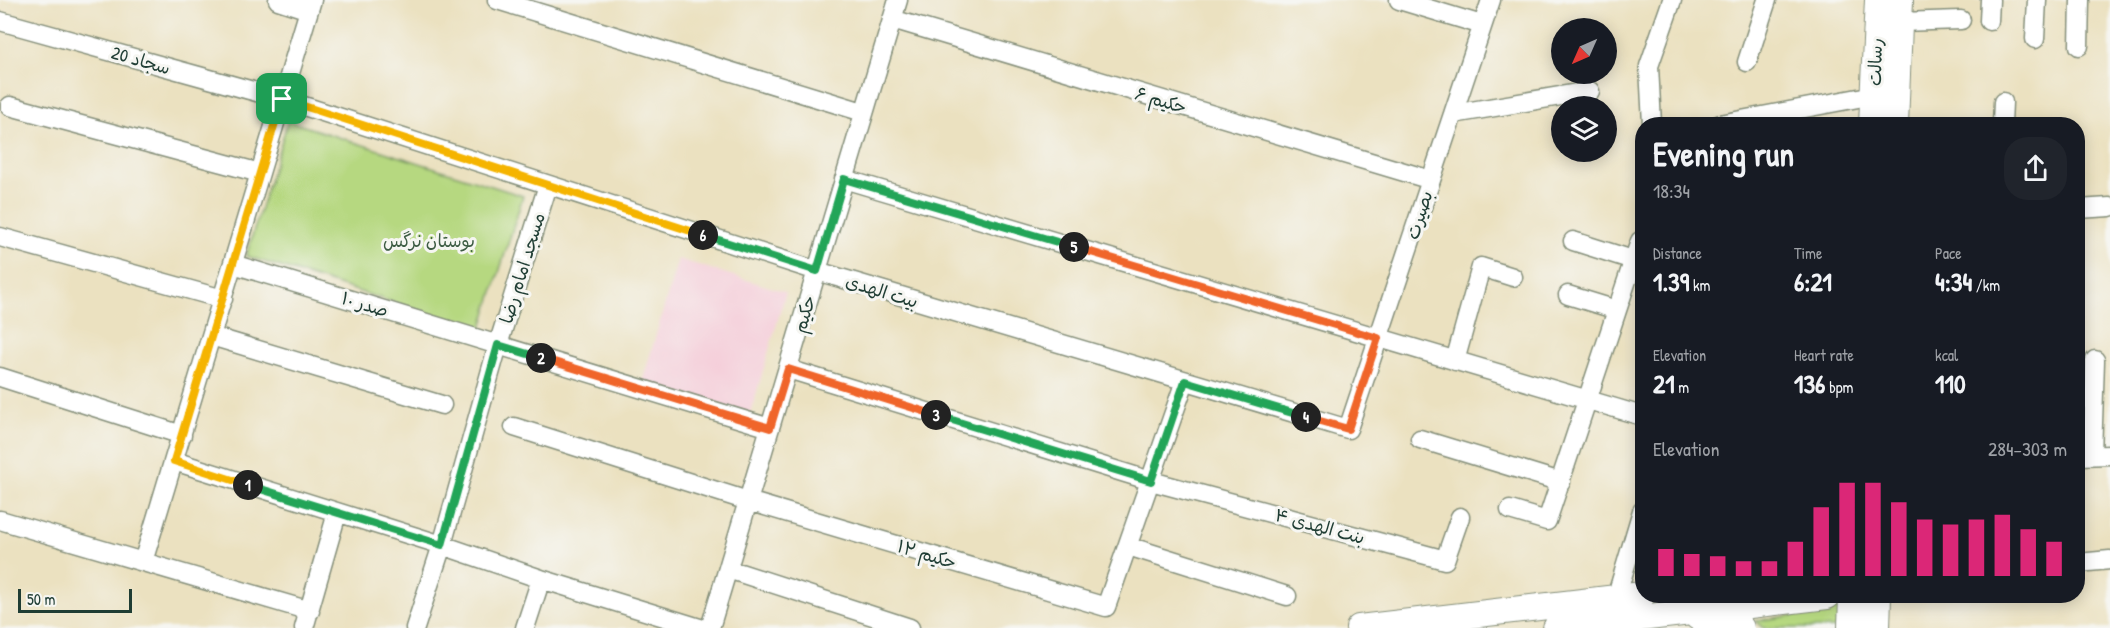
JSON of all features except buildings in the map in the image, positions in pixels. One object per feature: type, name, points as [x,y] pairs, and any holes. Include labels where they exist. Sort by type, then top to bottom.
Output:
[{"type":"main road","name":"رسالت","points":[[1872,117],[1878,0]]},
{"type":"main road","name":"رسالت","points":[[1895,117],[1900,11]]},
{"type":"main road","points":[[1359,628],[1635,596]]},
{"type":"main road","points":[[1556,628],[1766,603]]},
{"type":"main road","points":[[1851,628],[1852,603]]},
{"type":"main road","points":[[1877,628],[1878,603]]},
{"type":"main road","points":[[1680,613],[1741,628]]},
{"type":"street","points":[[143,562],[311,5],[278,0]]},
{"type":"street","points":[[497,0],[602,30],[863,112]]},
{"type":"street","name":"حکیم","points":[[710,628],[898,0]]},
{"type":"street","points":[[1399,0],[1482,25]]},
{"type":"street","name":"بصیرت","points":[[1348,429],[1491,0]]},
{"type":"street","points":[[1652,117],[1649,66],[1672,0]]},
{"type":"street","points":[[1746,62],[1767,0]]},
{"type":"street","points":[[1989,21],[1990,0]]},
{"type":"street","points":[[2035,39],[2037,0]]},
{"type":"street","points":[[2079,46],[2080,0]]},
{"type":"street","points":[[1900,11],[1961,20]]},
{"type":"street","name":"حکیم ۶","points":[[892,20],[1431,180]]},
{"type":"street","name":"سجاد 20","points":[[0,21],[282,99]]},
{"type":"street","points":[[1452,114],[1590,91]]},
{"type":"street","points":[[1757,117],[1874,95]]},
{"type":"street","name":"بیت الهدی","points":[[282,99],[817,271],[1348,429]]},
{"type":"street","points":[[2002,117],[2003,102]]},
{"type":"street","points":[[10,106],[260,173]]},
{"type":"street","points":[[844,179],[1635,414]]},
{"type":"street","name":"مسجد امام رضا","points":[[416,628],[442,545],[498,345],[548,185]]},
{"type":"street","points":[[2085,209],[2110,207]]},
{"type":"street","points":[[0,237],[223,299]]},
{"type":"street","points":[[1573,241],[1633,260]]},
{"type":"street","points":[[1510,510],[1547,521],[1617,310],[1635,283],[1633,260],[1635,254]]},
{"type":"street","name":"صدر ۱۰","points":[[233,264],[770,428]]},
{"type":"street","points":[[1455,361],[1481,267],[1513,277]]},
{"type":"street","points":[[1568,295],[1617,310]]},
{"type":"street","points":[[211,336],[442,405]]},
{"type":"street","points":[[2093,455],[2095,360]]},
{"type":"street","points":[[788,369],[1151,481]]},
{"type":"street","points":[[0,377],[182,435]]},
{"type":"street","points":[[1185,381],[1128,546],[1287,596]]},
{"type":"street","name":"حکیم ۱۲","points":[[513,427],[748,501],[1106,607],[1128,546]]},
{"type":"street","points":[[1420,438],[1561,482]]},
{"type":"street","points":[[174,461],[700,628]]},
{"type":"street","name":"بنت الهدی ۴","points":[[1151,481],[1445,560],[1460,517]]},
{"type":"street","points":[[0,520],[143,562],[307,620],[337,513]]},
{"type":"street","points":[[1616,598],[1635,534]]},
{"type":"street","points":[[2085,562],[2110,560]]},
{"type":"street","points":[[728,569],[910,628]]},
{"type":"street","points":[[525,628],[541,579]]},
{"type":"shaded area","points":[[678,259],[786,292],[750,415],[642,383]]},
{"type":"green space","name":"بوستان نرگس","points":[[288,121],[523,196],[481,330],[246,256]]},
{"type":"green space","points":[[1846,607],[1844,628],[1764,628],[1756,621]]},
{"type":"route","points":[[282,99],[817,271],[844,179],[1378,338],[1348,429],[1185,381],[1151,481],[788,369],[770,428],[498,345],[442,545],[174,461],[282,99]]}]
